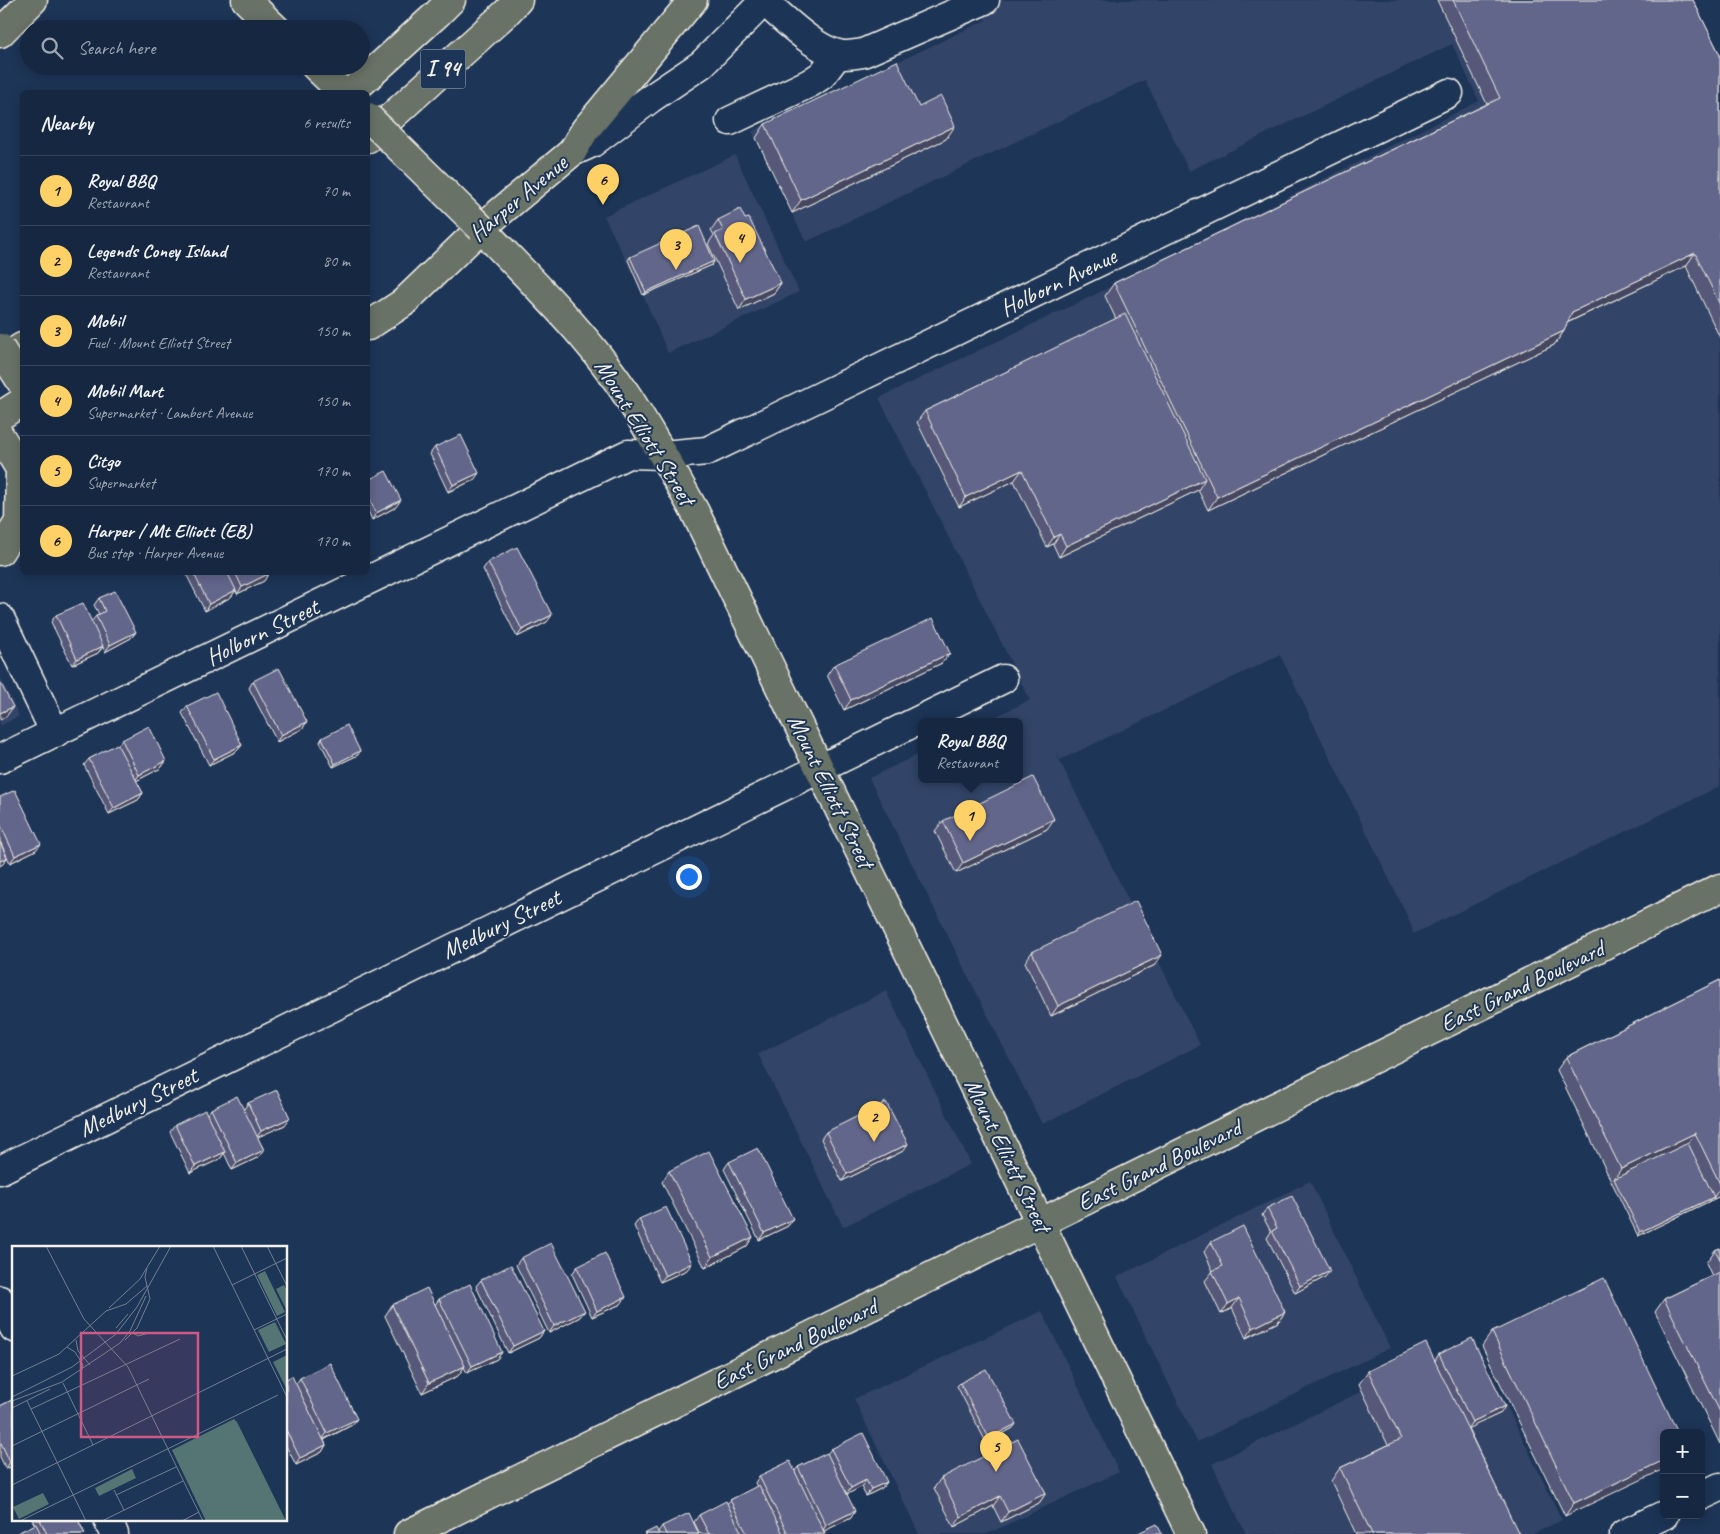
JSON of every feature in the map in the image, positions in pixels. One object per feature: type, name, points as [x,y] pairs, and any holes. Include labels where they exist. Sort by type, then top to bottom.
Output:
[{"type":"main road","points":[[0,33],[33,0]]},
{"type":"main road","points":[[246,0],[267,20]]},
{"type":"main road","name":"I 94","points":[[370,75],[451,0]]},
{"type":"main road","name":"I 94","points":[[370,136],[518,0]]},
{"type":"main road","points":[[572,152],[585,130],[693,0]]},
{"type":"main road","points":[[324,75],[340,90]]},
{"type":"main road","name":"I 94","points":[[353,90],[370,75]]},
{"type":"main road","name":"Mount Elliott Street","points":[[370,119],[481,228],[556,308],[600,359],[630,399],[695,512],[1191,1534]]},
{"type":"main road","name":"Harper Avenue","points":[[370,325],[403,303],[481,228],[572,152]]},
{"type":"main road","points":[[0,348],[20,380]]},
{"type":"main road","points":[[0,361],[20,348]]},
{"type":"main road","points":[[0,416],[20,403]]},
{"type":"main road","points":[[0,436],[20,469],[19,521],[0,551]]},
{"type":"main road","points":[[0,563],[20,550]]},
{"type":"main road","name":"East Grand Boulevard","points":[[408,1534],[1720,888]]},
{"type":"street","points":[[765,1],[809,40],[843,55],[863,53],[985,0]]},
{"type":"street","name":"Harper Avenue","points":[[572,152],[592,143],[702,64],[765,1]]},
{"type":"street","points":[[730,121],[810,83],[822,75],[838,54]]},
{"type":"street","name":"Holborn Avenue","points":[[662,455],[707,451],[1448,93]]},
{"type":"street","name":"Holborn Street","points":[[370,571],[628,454],[662,455]]},
{"type":"street","name":"Holborn Street","points":[[0,759],[349,580]]},
{"type":"street","points":[[0,618],[55,732]]},
{"type":"street","name":"Medbury Street","points":[[922,718],[1003,679]]},
{"type":"street","name":"Medbury Street","points":[[0,1170],[918,720]]},
{"type":"street","points":[[0,1300],[12,1324]]},
{"type":"street","points":[[1705,1494],[1720,1487]]},
{"type":"street","points":[[1624,1534],[1660,1516]]},
{"type":"street","points":[[109,1522],[114,1534]]},
{"type":"shaded area","points":[[977,0],[1678,0],[1720,84],[1720,786],[1413,934],[1411,924],[1280,655],[1060,760],[1054,749],[1200,1045],[1042,1124],[869,778],[918,754],[918,783],[1023,783],[1023,718],[992,718],[1030,700],[879,398],[1102,291],[1479,101],[1452,44],[1189,171],[1145,80],[806,242],[752,131],[986,20]]},
{"type":"shaded area","points":[[735,155],[799,292],[668,353],[643,295],[604,216]]},
{"type":"shaded area","points":[[0,676],[19,716],[0,726]]},
{"type":"shaded area","points":[[886,991],[971,1164],[843,1227],[758,1054]]},
{"type":"shaded area","points":[[1310,1181],[1390,1348],[1197,1442],[1117,1277]]},
{"type":"shaded area","points":[[1042,1311],[1119,1472],[987,1534],[919,1534],[854,1399]]},
{"type":"shaded area","points":[[1473,1337],[1562,1520],[1533,1534],[1246,1534],[1212,1464]]},
{"type":"building","points":[[1453,0],[1693,0],[1720,55],[1720,305],[1695,253],[1572,312],[1564,331],[1217,497],[1114,283],[1500,98]]},
{"type":"building","points":[[897,61],[919,107],[941,96],[955,126],[801,200],[765,124]]},
{"type":"building","points":[[740,209],[745,219],[749,218],[781,283],[746,299],[715,234],[723,230],[718,220]]},
{"type":"building","points":[[699,226],[714,261],[646,292],[630,257]]},
{"type":"building","points":[[1125,314],[1205,479],[1066,546],[1060,534],[1054,537],[1022,470],[966,497],[925,411]]},
{"type":"building","points":[[461,435],[479,473],[453,485],[435,447]]},
{"type":"building","points":[[386,471],[401,500],[376,513],[370,500],[370,479]]},
{"type":"building","points":[[517,547],[552,615],[522,630],[488,562]]},
{"type":"building","points":[[194,575],[228,575],[236,590],[209,604]]},
{"type":"building","points":[[236,575],[266,575],[242,587]]},
{"type":"building","points":[[115,591],[136,632],[110,645],[96,616],[105,611],[99,598]]},
{"type":"building","points":[[83,603],[103,646],[77,659],[56,615]]},
{"type":"building","points":[[933,618],[950,653],[851,700],[834,665]]},
{"type":"building","points":[[279,668],[307,722],[281,735],[253,681]]},
{"type":"building","points":[[0,682],[13,707],[0,713]]},
{"type":"building","points":[[216,692],[242,745],[214,759],[187,706]]},
{"type":"building","points":[[347,725],[360,751],[335,764],[322,738]]},
{"type":"building","points":[[149,726],[166,761],[139,775],[122,740]]},
{"type":"building","points":[[117,744],[143,793],[114,808],[89,759]]},
{"type":"building","points":[[1033,777],[1054,819],[963,863],[943,821]]},
{"type":"building","points":[[15,790],[41,844],[15,856],[0,824],[0,797]]},
{"type":"building","points":[[0,842],[7,858],[0,861]]},
{"type":"building","points":[[1136,901],[1162,955],[1058,1006],[1032,952]]},
{"type":"building","points":[[1720,980],[1720,1184],[1695,1133],[1621,1169],[1566,1057]]},
{"type":"building","points":[[277,1090],[290,1118],[261,1131],[248,1103]]},
{"type":"building","points":[[237,1096],[264,1150],[237,1163],[211,1109]]},
{"type":"building","points":[[886,1102],[908,1144],[847,1174],[826,1132]]},
{"type":"building","points":[[205,1110],[225,1152],[195,1166],[175,1125]]},
{"type":"building","points":[[1688,1143],[1714,1197],[1640,1232],[1614,1179]]},
{"type":"building","points":[[758,1148],[793,1219],[764,1233],[729,1162]]},
{"type":"building","points":[[709,1151],[753,1237],[712,1257],[669,1171]]},
{"type":"building","points":[[1292,1196],[1330,1271],[1300,1286],[1272,1231],[1277,1228],[1267,1208]]},
{"type":"building","points":[[666,1207],[692,1263],[665,1276],[639,1219]]},
{"type":"building","points":[[1243,1226],[1285,1312],[1253,1328],[1239,1298],[1228,1304],[1212,1271],[1223,1266],[1211,1242]]},
{"type":"building","points":[[551,1243],[585,1311],[554,1326],[521,1258]]},
{"type":"building","points":[[1720,1248],[1720,1259],[1715,1250]]},
{"type":"building","points":[[605,1253],[626,1297],[597,1311],[577,1267]]},
{"type":"building","points":[[511,1265],[544,1331],[513,1346],[481,1280]]},
{"type":"building","points":[[1720,1272],[1720,1412],[1664,1299]]},
{"type":"building","points":[[1604,1278],[1676,1429],[1660,1429],[1660,1462],[1574,1503],[1492,1332]]},
{"type":"building","points":[[470,1284],[502,1352],[472,1366],[439,1299]]},
{"type":"building","points":[[427,1288],[465,1366],[429,1383],[392,1305]]},
{"type":"building","points":[[1472,1338],[1505,1406],[1472,1422],[1439,1354]]},
{"type":"building","points":[[1426,1343],[1519,1534],[1372,1534],[1340,1468],[1401,1439],[1368,1371]]},
{"type":"building","points":[[330,1363],[357,1419],[327,1433],[300,1378]]},
{"type":"building","points":[[986,1369],[1016,1424],[989,1438],[960,1383]]},
{"type":"building","points":[[292,1376],[326,1445],[300,1458],[288,1434],[288,1378]]},
{"type":"building","points":[[12,1400],[12,1461],[10,1462],[0,1441],[0,1406]]},
{"type":"building","points":[[863,1433],[887,1482],[871,1489],[866,1480],[851,1488],[831,1449]]},
{"type":"building","points":[[1018,1439],[1046,1493],[1008,1512],[1000,1496],[961,1517],[941,1478]]},
{"type":"building","points":[[827,1453],[855,1511],[826,1525],[798,1467]]},
{"type":"building","points":[[790,1461],[825,1534],[788,1534],[759,1476]]},
{"type":"building","points":[[759,1485],[783,1534],[747,1534],[730,1500]]},
{"type":"building","points":[[726,1501],[742,1534],[709,1534],[699,1515]]},
{"type":"building","points":[[689,1513],[699,1534],[666,1534],[662,1526]]},
{"type":"building","points":[[41,1522],[79,1522],[85,1534],[47,1534]]},
{"type":"building","points":[[36,1524],[41,1534],[15,1534]]},
{"type":"building","points":[[1157,1524],[1162,1534],[1136,1534]]},
{"type":"building","points":[[656,1528],[659,1534],[644,1534]]},
{"type":"place","name":"Harper / Mt Elliott (EB)","points":[[603,205]]},
{"type":"place","name":"Mobil Mart","points":[[740,263]]},
{"type":"place","name":"Mobil","points":[[676,270]]},
{"type":"place","name":"Royal BBQ","points":[[970,841]]},
{"type":"place","name":"Legends Coney Island","points":[[874,1142]]},
{"type":"place","name":"Citgo","points":[[996,1472]]}]
